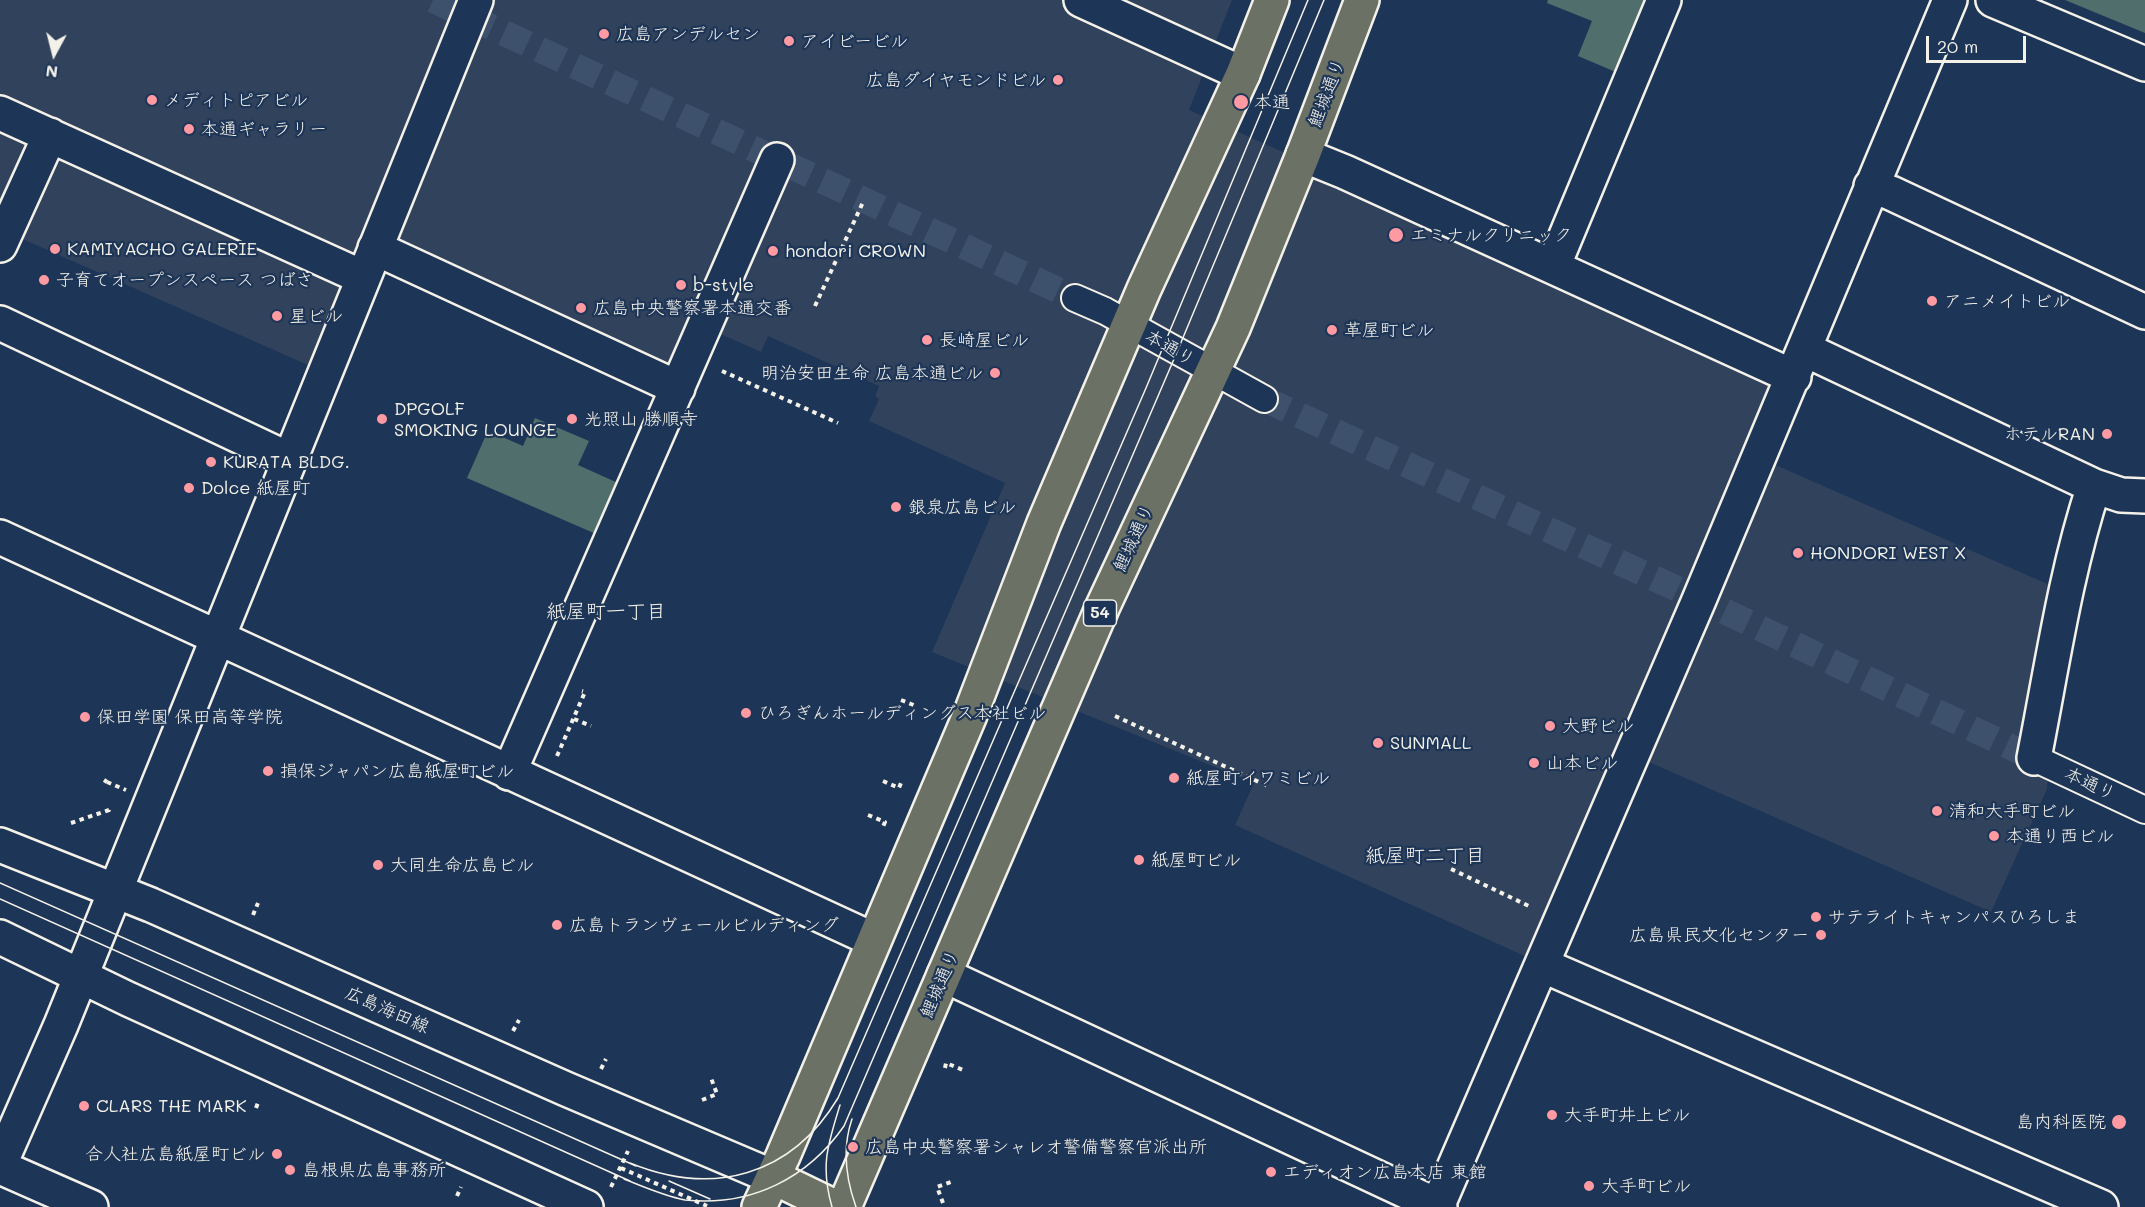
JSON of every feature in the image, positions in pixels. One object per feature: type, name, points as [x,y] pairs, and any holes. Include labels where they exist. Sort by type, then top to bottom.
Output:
[{"type":"highway","points":[[759,1207],[970,715],[1044,523],[1129,325],[1243,74],[1272,0]]},
{"type":"highway","name":"鯉城通り","points":[[844,1207],[1103,606],[1233,328],[1303,155],[1362,0]]},
{"type":"highway","points":[[773,1178],[834,1207]]},
{"type":"street","points":[[91,1207],[0,1165],[81,976],[368,262],[476,0]]},
{"type":"street","points":[[1081,0],[1243,74]]},
{"type":"street","points":[[1553,267],[1664,0]]},
{"type":"street","points":[[944,975],[1438,1207],[1799,363],[1950,0]]},
{"type":"street","points":[[1993,0],[2145,64]]},
{"type":"street","points":[[0,113],[678,388]]},
{"type":"street","points":[[0,245],[50,135]]},
{"type":"street","points":[[1303,155],[1553,267],[1799,363],[2094,486],[2121,495],[2145,496]]},
{"type":"street","points":[[509,773],[777,160]]},
{"type":"street","points":[[1871,186],[1891,193],[2145,312]]},
{"type":"street","name":"本通り","points":[[1075,298],[1264,399]]},
{"type":"street","points":[[0,322],[290,460]]},
{"type":"street","points":[[2034,758],[2084,516],[2094,486]]},
{"type":"street","points":[[0,537],[874,940]]},
{"type":"street","name":"本通り","points":[[2034,758],[2145,810]]},
{"type":"street","name":"広島海田線","points":[[0,845],[151,905],[773,1178]]},
{"type":"street","points":[[0,937],[270,1064],[586,1207]]},
{"type":"street","points":[[1542,965],[2101,1207]]},
{"type":"path","points":[[815,306],[864,200]]},
{"type":"path","points":[[691,357],[838,423]]},
{"type":"path","points":[[901,700],[916,706]]},
{"type":"path","points":[[1115,716],[1270,787]]},
{"type":"path","points":[[554,755],[558,756],[575,718],[591,726]]},
{"type":"path","points":[[106,781],[126,790]]},
{"type":"path","points":[[883,781],[899,788],[901,783]]},
{"type":"path","points":[[71,823],[109,810],[110,807]]},
{"type":"path","points":[[868,815],[885,822],[883,827]]},
{"type":"path","points":[[1451,869],[1535,909]]},
{"type":"path","points":[[945,1068],[946,1063],[963,1070]]},
{"type":"path","points":[[702,1100],[717,1094],[711,1078]]},
{"type":"path","points":[[256,1108],[259,1100]]},
{"type":"path","points":[[612,1187],[629,1150]]},
{"type":"path","points":[[621,1168],[708,1206]]},
{"type":"path","points":[[943,1203],[937,1188],[954,1181]]},
{"type":"path","points":[[457,1197],[461,1186],[459,1185]]},
{"type":"shaded area","points":[[0,0],[1232,0],[1189,110],[1805,385],[1773,464],[2059,589],[2047,789],[1991,912],[1642,759],[1531,959],[1235,825],[1254,783],[932,652],[1005,483],[869,421],[879,399],[875,396],[879,386],[768,336],[761,352],[716,332],[689,391],[386,250],[335,377],[0,229]]},
{"type":"green space","points":[[1548,0],[1649,0],[1618,73],[1578,56],[1592,21],[1547,3]]},
{"type":"green space","points":[[2065,0],[2145,0],[2145,33]]},
{"type":"green space","points":[[535,418],[589,441],[578,465],[618,483],[596,534],[467,478],[486,435],[489,437],[491,432],[523,446]]},
{"type":"tunnel","points":[[433,0],[1075,298]]},
{"type":"tunnel","points":[[1264,399],[1684,592],[2034,758]]},
{"type":"tram line","points":[[630,1163],[661,1173],[691,1178],[720,1178],[748,1172],[773,1162],[797,1146],[819,1125],[838,1098],[1146,388],[1308,0]]},
{"type":"tram line","points":[[624,1179],[662,1194],[685,1200],[733,1199],[776,1185],[795,1174],[830,1144],[844,1126],[1177,352],[1324,0]]},
{"type":"tram line","points":[[0,883],[636,1166]]},
{"type":"tram line","points":[[0,899],[630,1181]]},
{"type":"tram line","points":[[832,1207],[826,1167],[832,1131],[840,1105]]},
{"type":"tram line","points":[[852,1119],[847,1141],[846,1163],[856,1207]]},
{"type":"tram line","points":[[669,1181],[710,1199]]},
{"type":"place","name":"広島アンデルセン","points":[[604,34]]},
{"type":"place","name":"アイビービル","points":[[789,41]]},
{"type":"place","name":"広島ダイヤモンドビル","points":[[1058,80]]},
{"type":"place","name":"メディトピアビル","points":[[152,100]]},
{"type":"place","name":"本通","points":[[1241,102]]},
{"type":"place","name":"本通ギャラリー","points":[[189,129]]},
{"type":"place","name":"エミナルクリニック","points":[[1396,235]]},
{"type":"place","name":"KAMIYACHO GALERIE","points":[[55,249]]},
{"type":"place","name":"hondori CROWN","points":[[773,251]]},
{"type":"place","name":"子育てオープンスペース つばさ","points":[[44,280]]},
{"type":"place","name":"b-style","points":[[681,285]]},
{"type":"place","name":"アニメイトビル","points":[[1932,301]]},
{"type":"place","name":"広島中央警察署本通交番","points":[[581,308]]},
{"type":"place","name":"星ビル","points":[[277,316]]},
{"type":"place","name":"革屋町ビル","points":[[1332,330]]},
{"type":"place","name":"長崎屋ビル","points":[[927,340]]},
{"type":"place","name":"明治安田生命 広島本通ビル","points":[[995,373]]},
{"type":"place","name":"DPGOLF SMOKING LOUNGE","points":[[382,419]]},
{"type":"place","name":"光照山 勝順寺","points":[[572,419]]},
{"type":"place","name":"ホテルRAN","points":[[2107,434]]},
{"type":"place","name":"KURATA BLDG.","points":[[211,462]]},
{"type":"place","name":"Dolce 紙屋町","points":[[189,488]]},
{"type":"place","name":"銀泉広島ビル","points":[[896,507]]},
{"type":"place","name":"HONDORI WEST X","points":[[1798,553]]},
{"type":"place","name":"ひろぎんホールディングス本社ビル","points":[[746,713]]},
{"type":"place","name":"保田学園 保田高等学院","points":[[85,717]]},
{"type":"place","name":"大野ビル","points":[[1550,726]]},
{"type":"place","name":"SUNMALL","points":[[1378,743]]},
{"type":"place","name":"山本ビル","points":[[1534,763]]},
{"type":"place","name":"損保ジャパン広島紙屋町ビル","points":[[268,771]]},
{"type":"place","name":"紙屋町イワミビル","points":[[1174,778]]},
{"type":"place","name":"清和大手町ビル","points":[[1937,811]]},
{"type":"place","name":"本通り西ビル","points":[[1994,836]]},
{"type":"place","name":"紙屋町ビル","points":[[1139,860]]},
{"type":"place","name":"大同生命広島ビル","points":[[378,865]]},
{"type":"place","name":"サテライトキャンパスひろしま","points":[[1816,917]]},
{"type":"place","name":"広島トランヴェールビルディング","points":[[557,925]]},
{"type":"place","name":"広島県民文化センター","points":[[1821,935]]},
{"type":"place","name":"CLARS THE MARK","points":[[84,1106]]},
{"type":"place","name":"大手町井上ビル","points":[[1552,1115]]},
{"type":"place","name":"島内科医院","points":[[2119,1122]]},
{"type":"place","name":"広島中央警察署シャレオ警備警察官派出所","points":[[853,1147]]},
{"type":"place","name":"合人社広島紙屋町ビル","points":[[277,1154]]},
{"type":"place","name":"島根県広島事務所","points":[[290,1170]]},
{"type":"place","name":"エディオン広島本店 東館","points":[[1271,1172]]},
{"type":"place","name":"大手町ビル","points":[[1589,1186]]},
{"type":"district","name":"紙屋町一丁目","points":[[606,612]]},
{"type":"district","name":"紙屋町二丁目","points":[[1425,856]]}]
